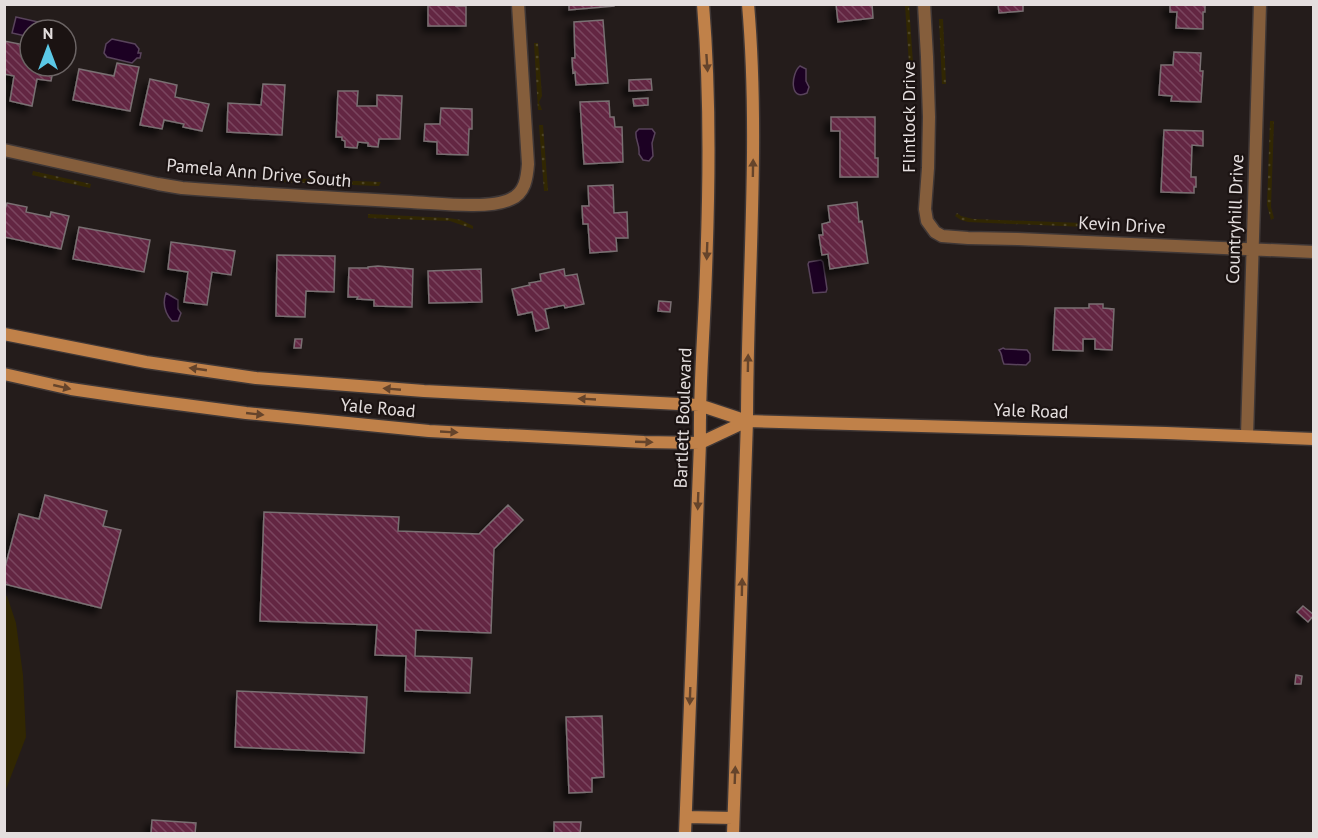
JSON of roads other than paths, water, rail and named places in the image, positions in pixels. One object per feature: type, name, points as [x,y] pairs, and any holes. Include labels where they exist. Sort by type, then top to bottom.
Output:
[{"type":"main road","name":"Bartlett Boulevard","points":[[685,834],[700,443],[699,405],[709,192],[709,87],[703,4]]},
{"type":"main road","points":[[733,834],[747,421],[753,147],[753,82],[748,4]]},
{"type":"main road","name":"Yale Road","points":[[4,334],[146,362],[256,378],[424,391],[699,405],[747,421],[1314,439]]},
{"type":"main road","name":"Yale Road","points":[[4,374],[71,389],[258,414],[429,431],[700,443],[747,421]]},
{"type":"main road","points":[[686,817],[733,818]]},
{"type":"street","name":"Pamela Ann Drive South","points":[[4,150],[182,188],[471,205],[513,199],[525,184],[528,164],[518,4]]},
{"type":"street","name":"Flintlock Drive","points":[[924,4],[929,126],[926,216],[932,229]]},
{"type":"street","name":"Countryhill Drive","points":[[1247,436],[1260,4]]},
{"type":"street","name":"Kevin Drive","points":[[932,229],[942,236],[969,238],[1314,252]]}]
